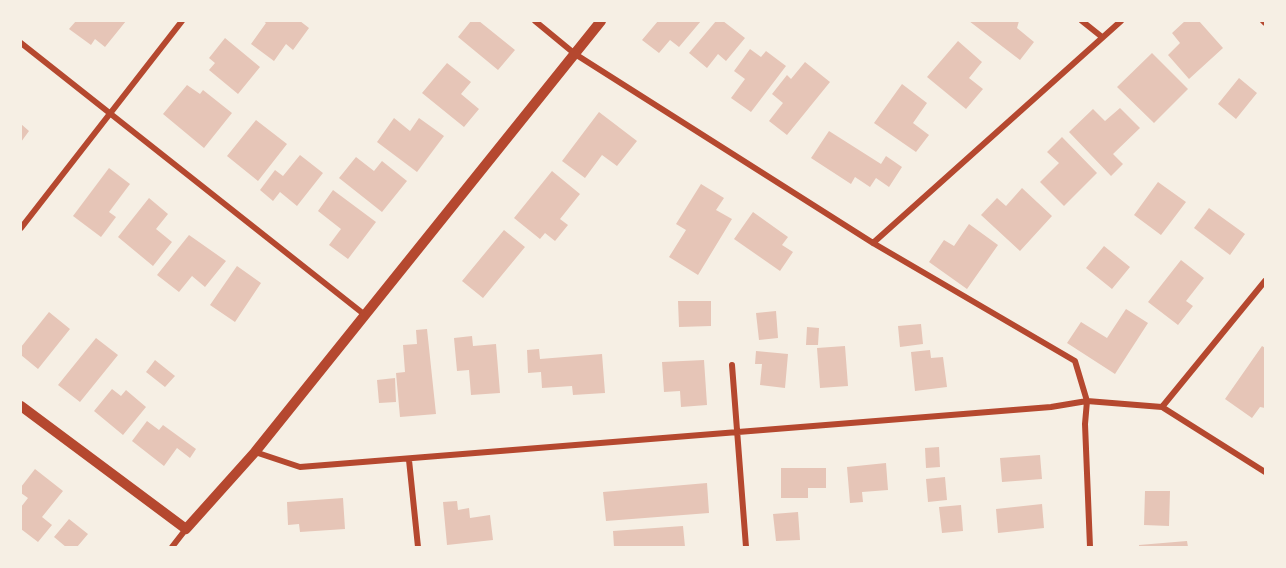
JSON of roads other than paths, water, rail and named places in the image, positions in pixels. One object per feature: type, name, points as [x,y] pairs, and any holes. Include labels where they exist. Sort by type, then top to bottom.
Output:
[{"type":"street","points":[[21,228],[182,21]]},
{"type":"street","points":[[535,21],[575,54],[873,243],[1075,361],[1087,401],[1085,424],[1090,547]]},
{"type":"street","points":[[172,547],[255,452],[601,21]]},
{"type":"street","points":[[1082,21],[1102,37]]},
{"type":"street","points":[[873,243],[1121,21]]},
{"type":"street","points":[[21,43],[365,315]]},
{"type":"street","points":[[1162,407],[1265,281]]},
{"type":"street","points":[[732,365],[746,547]]},
{"type":"street","points":[[255,452],[300,467],[1039,408],[1087,401],[1162,407],[1265,472]]},
{"type":"street","points":[[21,406],[186,529]]},
{"type":"street","points":[[409,460],[418,547]]}]
